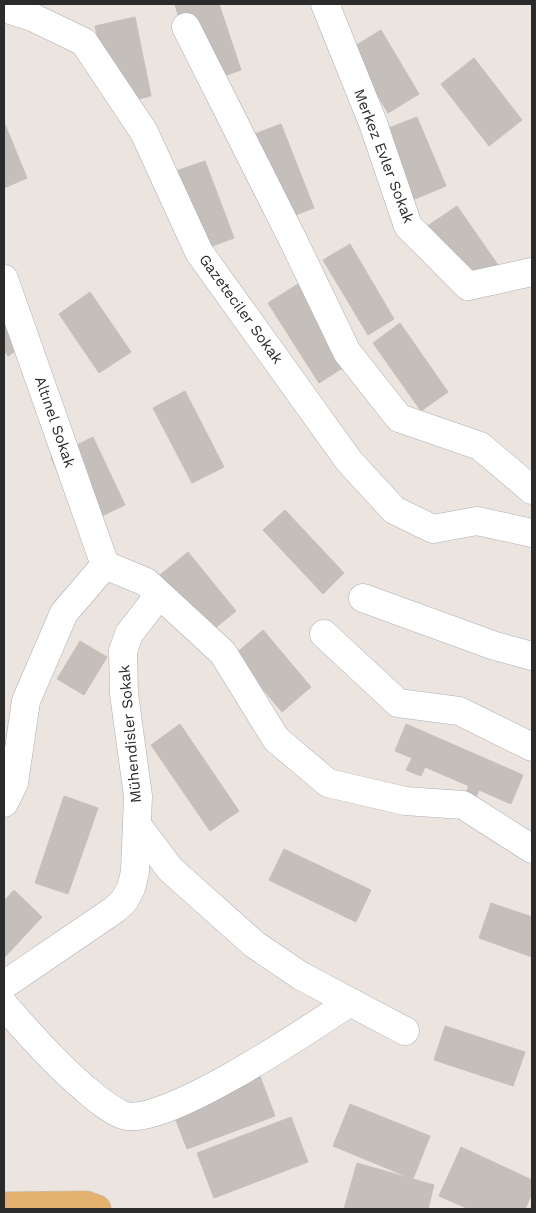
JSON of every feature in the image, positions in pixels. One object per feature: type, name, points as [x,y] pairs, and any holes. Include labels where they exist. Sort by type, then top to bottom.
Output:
[{"type":"main road","points":[[4,1206],[86,1206],[97,1209]]},
{"type":"street","name":"Merkez Evler Sokak","points":[[325,4],[373,123],[408,226],[468,286],[532,272]]},
{"type":"street","name":"Gazeteciler Sokak","points":[[4,8],[32,18],[84,42],[144,132],[199,252],[349,461],[394,510],[434,529],[477,521],[532,533]]},
{"type":"street","points":[[186,27],[347,352],[399,418],[480,446],[532,490]]},
{"type":"street","name":"Altınel Sokak","points":[[4,279],[105,565]]},
{"type":"street","points":[[4,803],[14,783],[26,701],[64,613],[105,565],[146,582],[223,653],[276,739],[328,783],[405,800],[463,805],[532,849]]},
{"type":"street","name":"Mühendisler Sokak","points":[[4,985],[114,910],[124,900],[131,888],[135,872],[138,796],[124,694],[123,651],[129,634],[159,595]]},
{"type":"street","points":[[363,598],[495,646],[532,656]]},
{"type":"street","points":[[324,634],[398,703],[459,711],[532,747]]},
{"type":"street","name":"Mühendisler Sokak","points":[[137,825],[170,869],[254,944],[301,976],[405,1031]]},
{"type":"street","points":[[4,1005],[36,1043],[100,1102],[124,1116],[137,1117],[166,1109],[212,1087],[264,1058],[350,1002]]},
{"type":"building","points":[[219,4],[241,70],[200,84],[175,5]]},
{"type":"building","points":[[135,17],[151,96],[112,105],[95,26]]},
{"type":"building","points":[[381,30],[419,94],[388,113],[350,49]]},
{"type":"building","points":[[474,58],[522,120],[489,146],[441,84]]},
{"type":"building","points":[[417,117],[446,186],[410,201],[381,131]]},
{"type":"building","points":[[4,122],[27,178],[4,188]]},
{"type":"building","points":[[281,124],[314,208],[282,220],[249,136]]},
{"type":"building","points":[[205,161],[234,238],[202,250],[173,172]]},
{"type":"building","points":[[457,206],[498,265],[467,287],[426,227]]},
{"type":"building","points":[[350,244],[394,319],[368,335],[323,260]]},
{"type":"building","points":[[4,284],[39,335],[8,356],[4,350]]},
{"type":"building","points":[[298,284],[349,364],[319,383],[268,303]]},
{"type":"building","points":[[90,292],[131,352],[99,373],[59,314]]},
{"type":"building","points":[[400,323],[448,392],[421,411],[373,343]]},
{"type":"building","points":[[185,391],[224,467],[192,483],[153,408]]},
{"type":"building","points":[[93,437],[125,505],[83,525],[51,458]]},
{"type":"building","points":[[285,510],[344,573],[323,594],[263,530]]},
{"type":"building","points":[[188,552],[236,611],[208,634],[160,575]]},
{"type":"building","points":[[263,630],[311,687],[282,712],[234,655]]},
{"type":"building","points":[[80,641],[107,657],[84,695],[57,679]]},
{"type":"building","points":[[180,724],[239,811],[210,831],[151,745]]},
{"type":"building","points":[[406,724],[523,775],[511,804],[479,790],[475,799],[465,794],[469,786],[425,767],[421,776],[406,770],[412,758],[395,751]]},
{"type":"building","points":[[64,796],[98,808],[68,894],[35,883]]},
{"type":"building","points":[[284,849],[371,890],[356,922],[269,880]]},
{"type":"building","points":[[14,890],[42,917],[4,958],[4,901]]},
{"type":"building","points":[[491,903],[532,917],[532,957],[479,938]]},
{"type":"building","points":[[445,1026],[525,1052],[513,1086],[434,1060]]},
{"type":"building","points":[[258,1071],[275,1116],[187,1149],[170,1105]]},
{"type":"building","points":[[350,1104],[430,1136],[413,1179],[333,1146]]},
{"type":"building","points":[[291,1117],[308,1162],[214,1198],[197,1153]]},
{"type":"building","points":[[461,1147],[532,1180],[532,1193],[525,1209],[469,1209],[439,1196]]},
{"type":"building","points":[[357,1163],[434,1185],[428,1209],[344,1209]]}]
